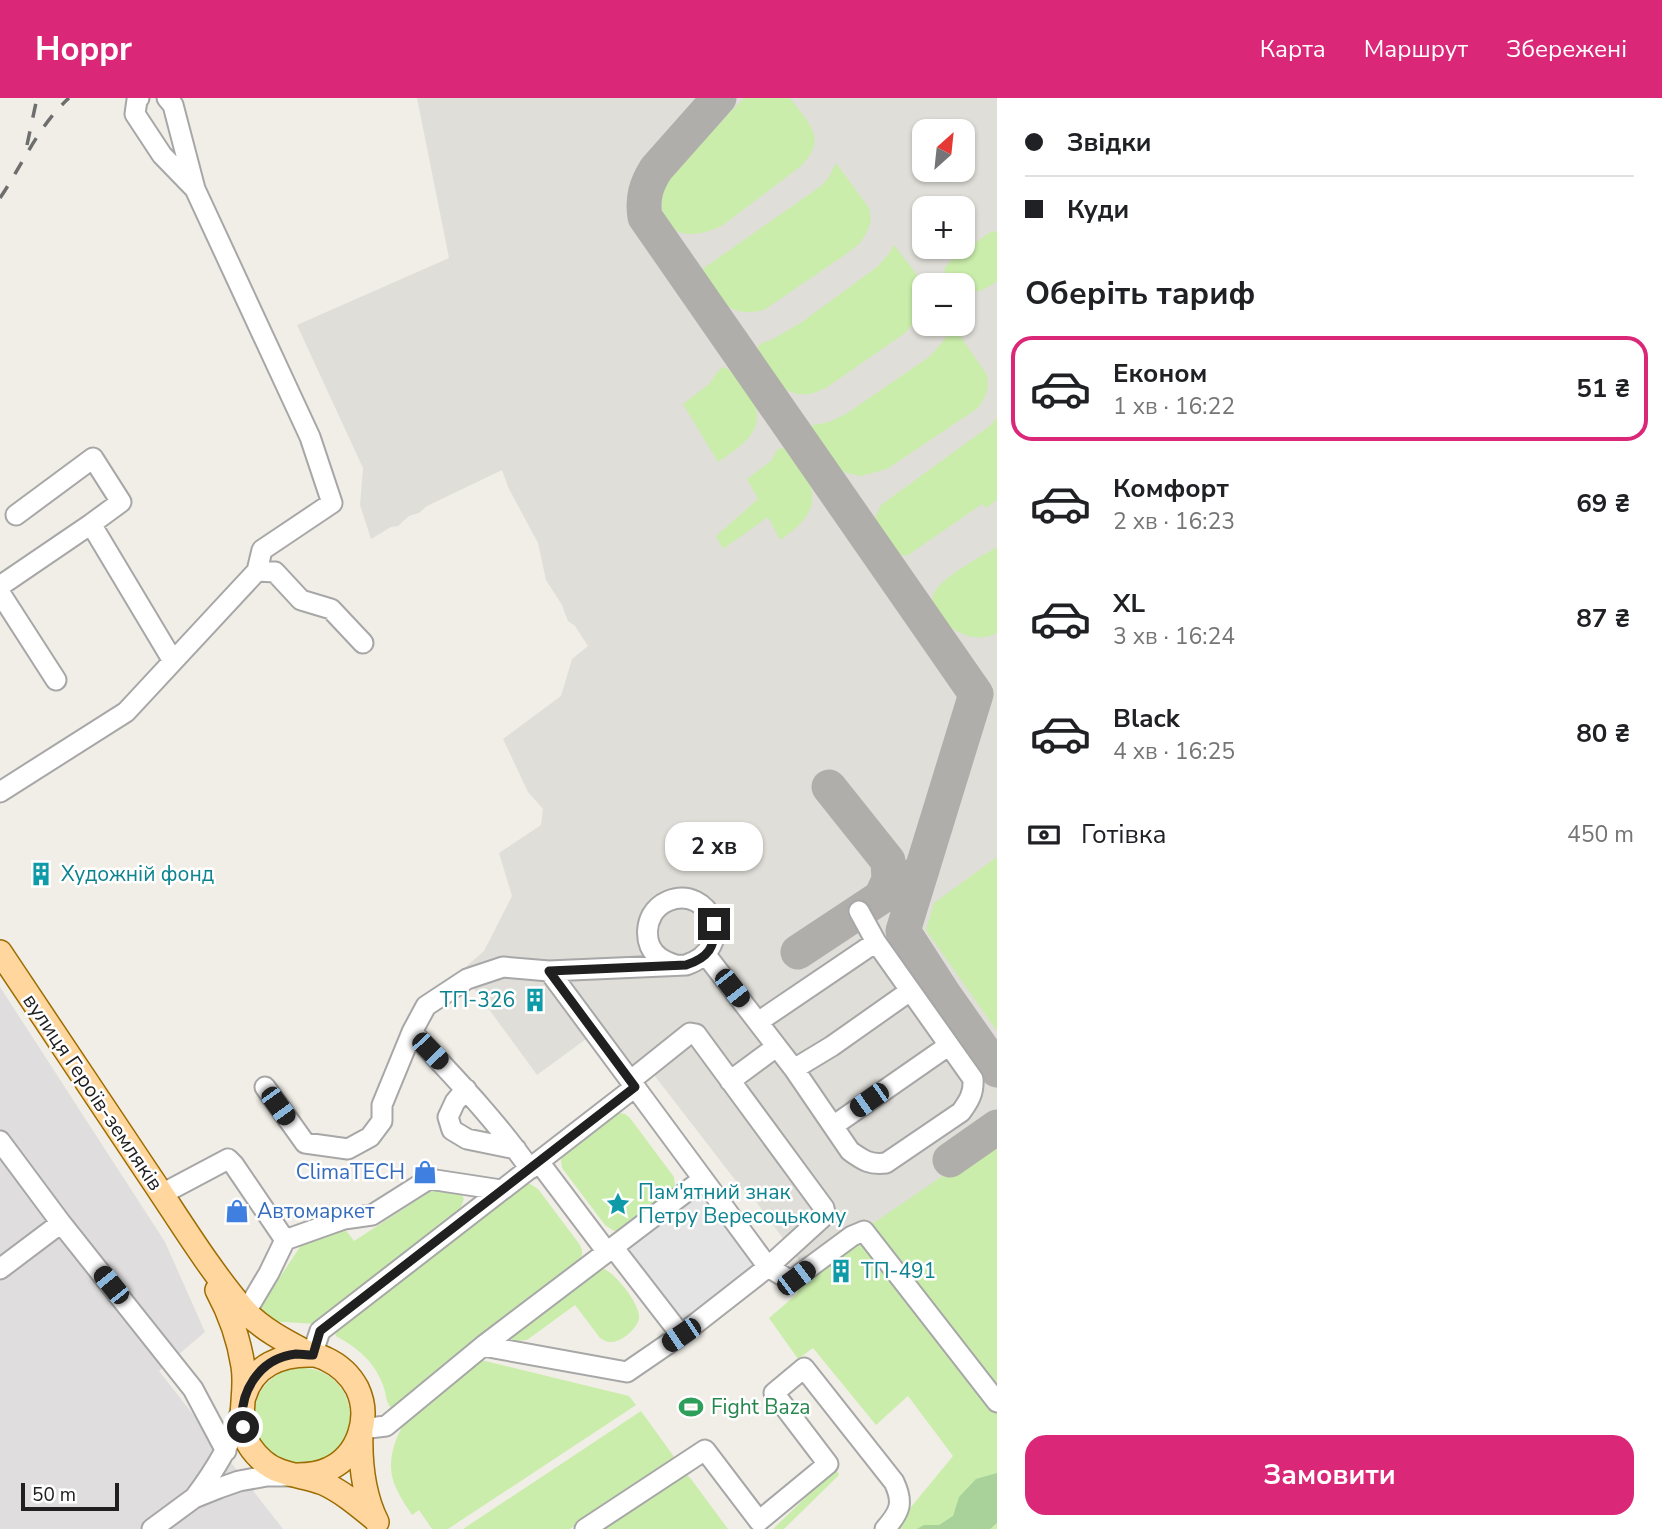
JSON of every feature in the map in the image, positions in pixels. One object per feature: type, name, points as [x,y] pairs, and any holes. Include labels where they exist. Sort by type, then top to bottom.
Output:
[{"type":"main road","name":"вулиця Героїв-земляків","points":[[0,952],[186,1231]]},
{"type":"main road","points":[[186,1231],[247,1313],[274,1334],[338,1366],[353,1382],[362,1401],[361,1461],[365,1486],[379,1525]]},
{"type":"main road","points":[[186,1231],[225,1304],[233,1325],[245,1385],[243,1427],[245,1437],[255,1453],[279,1471],[325,1484],[349,1498],[379,1525]]},
{"type":"main road","points":[[242,1407],[254,1377],[266,1366],[280,1358],[296,1354],[313,1355]]},
{"type":"main road","points":[[298,1475],[315,1474],[331,1468],[345,1458],[355,1445],[361,1429]]},
{"type":"street","points":[[139,98],[135,114],[162,155],[195,188]]},
{"type":"street","points":[[0,792],[126,712],[257,571],[262,550],[332,503],[310,437],[195,188],[173,105],[167,98]]},
{"type":"street","points":[[0,586],[121,502],[93,458],[16,515]]},
{"type":"street","points":[[90,524],[173,661]]},
{"type":"street","points":[[257,571],[275,572],[301,600],[331,609],[363,643]]},
{"type":"street","points":[[0,593],[55,680]]},
{"type":"street","points":[[265,1087],[305,1143],[348,1149],[370,1137],[382,1121],[382,1105],[412,1032],[426,1006],[467,979],[503,967],[549,971],[686,965],[697,962],[706,955],[715,935],[710,914],[693,900],[671,899],[653,912],[648,922],[649,945],[664,961],[675,965]]},
{"type":"street","points":[[706,955],[794,1069],[850,1151],[875,1164],[886,1163],[961,1112],[970,1101],[974,1088],[973,1079],[876,942],[859,911]]},
{"type":"street","points":[[758,1022],[876,942]]},
{"type":"street","points":[[549,971],[768,1267],[790,1281],[863,1231],[997,1402]]},
{"type":"street","points":[[794,1069],[832,1046],[910,991]]},
{"type":"street","points":[[412,1032],[610,1250],[681,1335]]},
{"type":"street","points":[[313,1355],[320,1331],[534,1165],[633,1084],[690,1033],[694,1033],[824,1208],[823,1217],[768,1267],[681,1335],[627,1372],[483,1346]]},
{"type":"street","points":[[730,1081],[776,1046]]},
{"type":"street","points":[[833,1125],[948,1046]]},
{"type":"street","points":[[466,1089],[454,1102],[451,1110],[449,1117],[452,1130],[467,1139],[516,1149]]},
{"type":"street","points":[[0,1141],[61,1223],[193,1389],[226,1451]]},
{"type":"street","points":[[162,1194],[228,1158],[285,1240]]},
{"type":"street","points":[[361,1429],[386,1426],[483,1346],[703,1179]]},
{"type":"street","points":[[247,1313],[285,1240],[344,1219],[372,1215],[429,1180],[501,1190]]},
{"type":"street","points":[[0,1269],[61,1223]]},
{"type":"street","points":[[585,1529],[705,1450],[759,1521],[828,1464],[774,1392],[804,1368],[894,1482],[900,1505],[895,1517],[885,1529]]},
{"type":"street","points":[[194,1498],[226,1451],[242,1407]]},
{"type":"street","points":[[152,1529],[194,1498],[239,1481],[267,1476],[298,1475]]},
{"type":"shaded area","points":[[417,98],[997,98],[997,1345],[803,1266],[749,1192],[746,1194],[644,1062],[634,1068],[601,1028],[537,1075],[461,971],[484,951],[512,896],[499,853],[541,825],[543,809],[528,792],[503,739],[561,696],[572,659],[588,646],[575,626],[568,621],[562,605],[546,580],[538,543],[509,489],[502,470],[427,506],[398,526],[391,527],[371,539],[360,505],[363,468],[297,325],[449,258]]},
{"type":"shaded area","points":[[0,987],[165,1242],[205,1332],[159,1371],[283,1529],[0,1529]]},
{"type":"shaded area","points":[[693,1179],[760,1267],[685,1324],[618,1237]]},
{"type":"green space","points":[[744,98],[790,98],[813,131],[814,147],[801,166],[723,225],[707,232],[681,233],[665,220],[662,208],[668,178]]},
{"type":"green space","points":[[836,163],[869,208],[871,220],[860,243],[764,310],[740,311],[725,304],[701,270],[821,186]]},
{"type":"green space","points":[[992,231],[997,232],[997,281],[975,291],[975,273],[946,273],[944,269],[953,259],[975,259],[975,243]]},
{"type":"green space","points":[[894,245],[915,273],[912,273],[912,324],[905,333],[826,388],[811,394],[797,394],[777,384],[759,358],[760,344],[802,322],[877,267]]},
{"type":"green space","points":[[947,336],[960,336],[987,375],[986,395],[978,408],[887,469],[861,476],[846,473],[837,467],[809,426],[829,422],[846,414],[929,357]]},
{"type":"green space","points":[[723,367],[730,370],[753,401],[757,421],[749,438],[718,462],[683,404],[709,384]]},
{"type":"green space","points":[[997,417],[997,500],[986,508],[982,504],[907,556],[888,548],[875,524],[881,505],[991,425]]},
{"type":"green space","points":[[784,448],[810,485],[812,502],[806,517],[780,540],[768,517],[723,549],[716,536],[758,499],[747,479],[771,461],[778,449]]},
{"type":"green space","points":[[997,547],[997,633],[980,637],[963,634],[942,619],[934,606],[933,596],[936,589],[951,575]]},
{"type":"green space","points":[[997,857],[997,1031],[926,930],[934,903]]},
{"type":"green space","points":[[619,1113],[630,1118],[674,1177],[675,1187],[622,1231],[614,1231],[605,1225],[562,1168],[561,1160],[565,1153],[614,1114]]},
{"type":"green space","points":[[997,1139],[997,1529],[893,1529],[953,1456],[908,1396],[876,1425],[813,1348],[798,1359],[769,1318],[797,1294],[803,1266],[857,1225],[875,1222]]},
{"type":"green space","points":[[524,1184],[538,1189],[580,1245],[582,1253],[579,1261],[391,1408],[381,1379],[371,1364],[359,1351],[336,1336],[334,1330]]},
{"type":"green space","points":[[436,1188],[459,1190],[464,1199],[459,1212],[316,1324],[269,1321],[260,1313],[262,1304],[304,1241],[342,1225],[354,1241]]},
{"type":"green space","points":[[604,1269],[626,1290],[639,1312],[636,1326],[624,1337],[614,1342],[600,1338],[575,1305],[527,1340],[508,1339],[594,1273]]},
{"type":"green space","points":[[481,1360],[629,1396],[636,1405],[448,1529],[432,1529],[419,1510],[412,1515],[402,1500],[393,1481],[392,1452],[409,1416]]},
{"type":"green space","points":[[302,1368],[320,1372],[336,1382],[346,1398],[350,1416],[346,1434],[336,1450],[320,1460],[302,1464],[284,1460],[268,1450],[258,1434],[254,1416],[258,1398],[268,1382],[284,1372]]},
{"type":"green space","points":[[641,1411],[674,1457],[671,1462],[570,1529],[463,1529]]},
{"type":"green space","points":[[836,1470],[838,1476],[784,1529],[773,1529],[833,1471]]},
{"type":"green space","points":[[997,1473],[997,1523],[990,1529],[917,1529],[924,1525],[939,1525],[953,1516],[959,1497],[976,1479]]},
{"type":"green space","points":[[683,1475],[691,1479],[728,1529],[601,1529]]},
{"type":"taxiway","points":[[719,98],[656,169],[646,192],[645,217],[976,694],[903,931],[997,1070]]},
{"type":"taxiway","points":[[829,787],[888,861],[889,880],[881,897]]},
{"type":"taxiway","points":[[798,952],[922,870]]},
{"type":"taxiway","points":[[950,1160],[997,1127]]},
{"type":"railway","points":[[27,145],[37,98]]},
{"type":"railway","points":[[0,198],[48,121],[69,98]]},
{"type":"place","name":"Художній фонд","points":[[41,874]]},
{"type":"place","name":"ТП-326","points":[[535,1000]]},
{"type":"place","name":"ClimaTECH","points":[[425,1172]]},
{"type":"place","name":"Пам'ятний знак Петру Вересоцькому","points":[[618,1204]]},
{"type":"place","name":"Автомаркет","points":[[237,1211]]},
{"type":"place","name":"ТП-491","points":[[841,1271]]},
{"type":"place","name":"Fight Baza","points":[[691,1407]]},
{"type":"route","points":[[243,1427],[241,1417],[246,1392],[254,1377],[266,1366],[280,1358],[296,1354],[313,1355],[320,1331],[635,1087],[549,971],[686,965],[697,962],[706,955],[712,945],[714,924]]}]
